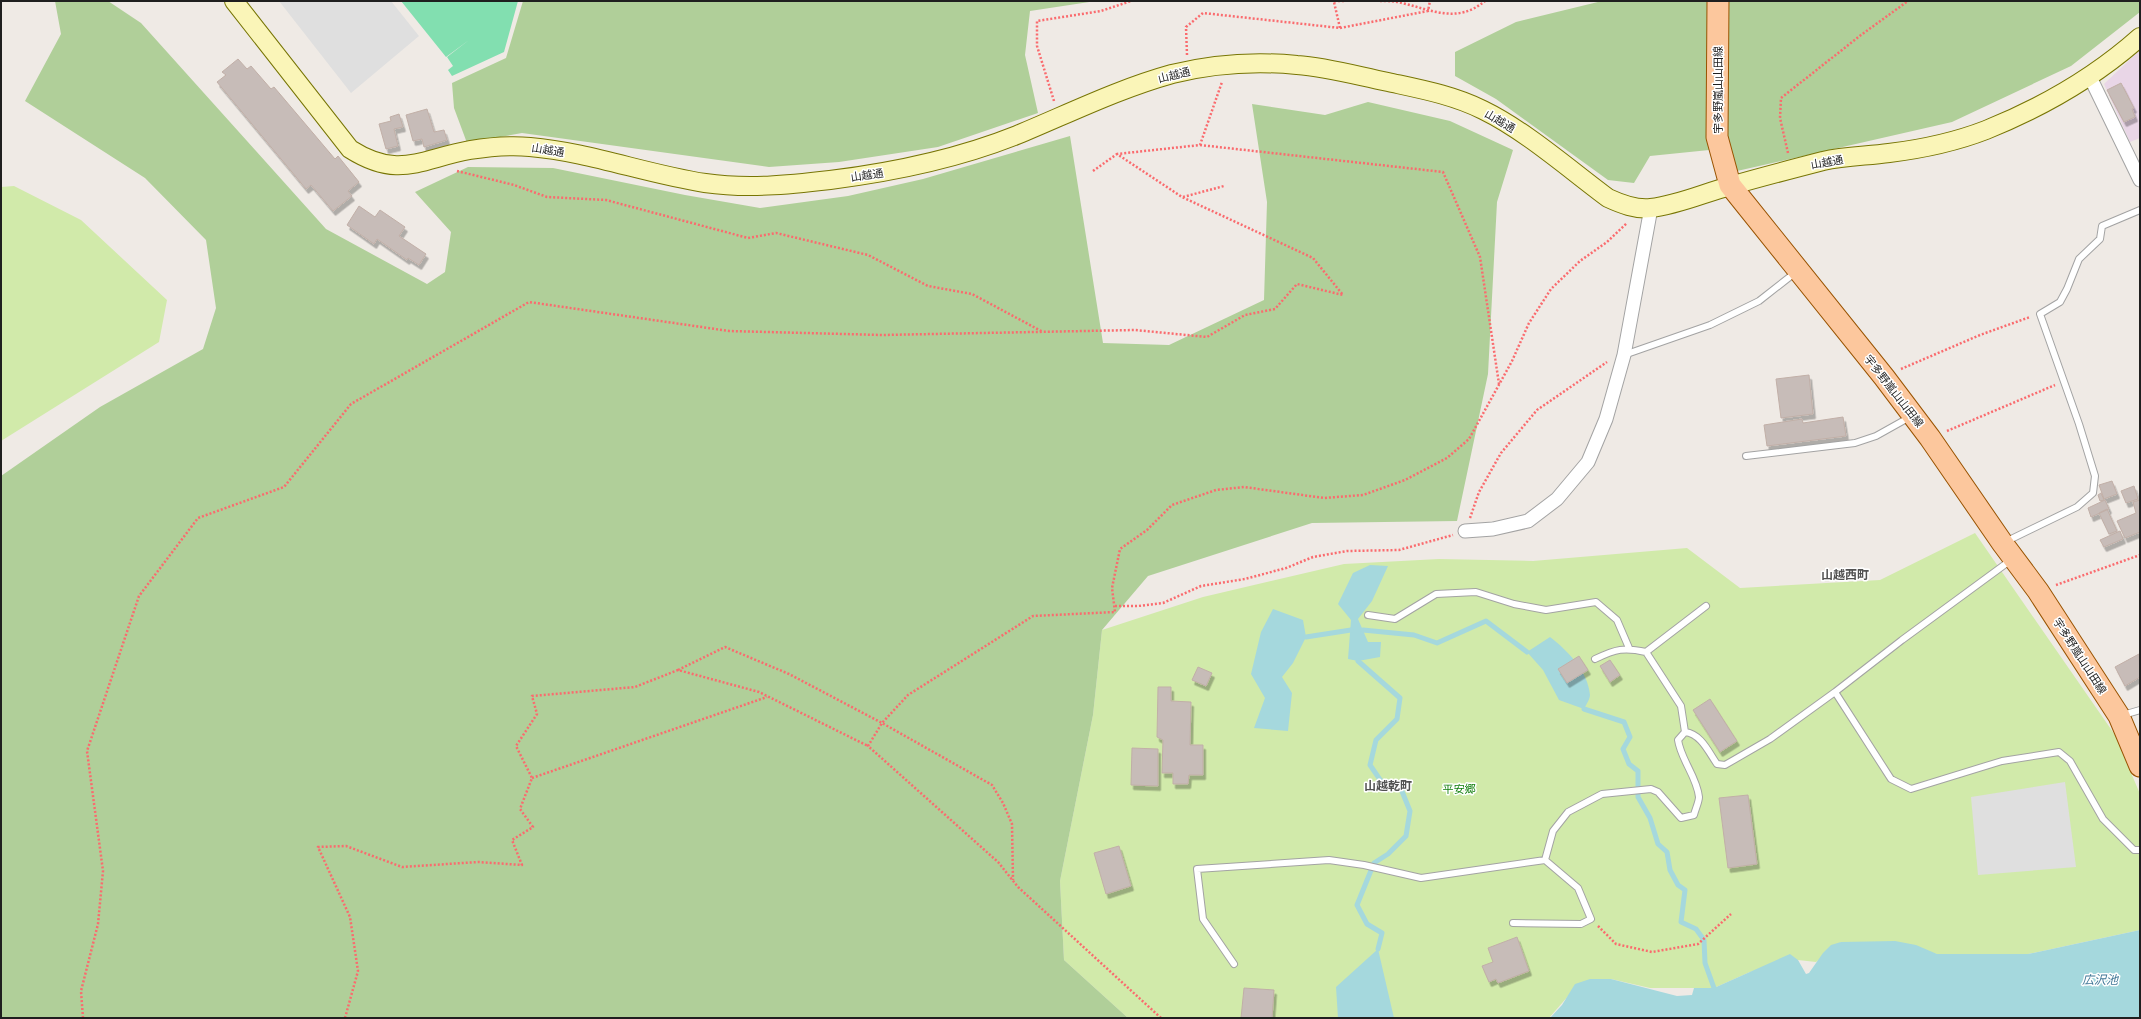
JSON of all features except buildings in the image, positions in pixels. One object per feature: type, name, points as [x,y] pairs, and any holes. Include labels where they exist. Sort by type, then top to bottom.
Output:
[{"type":"main road","name":"宇多野嵐山山田線","points":[[1718,1],[1716,137],[1730,185],[1913,415],[2008,551],[2038,591],[2119,716],[2140,766]]},
{"type":"street","name":"山越通","points":[[234,1],[350,149],[367,160],[380,164],[414,165],[469,150],[526,146],[553,149],[703,183],[748,188],[782,186],[907,169],[1016,135],[1059,116],[1134,87],[1188,71],[1228,65],[1300,65],[1448,96],[1484,110],[1513,128],[1608,198],[1623,205],[1645,208],[1791,169],[1826,161],[1912,150],[1985,130],[2029,111],[2090,77],[2140,36]]},
{"type":"street","points":[[2090,77],[2140,180]]},
{"type":"street","points":[[1465,531],[1492,529],[1528,521],[1557,499],[1588,462],[1606,419],[1624,355],[1645,208]]},
{"type":"lane","points":[[1685,732],[1693,733],[1699,737],[1717,764],[1726,765],[1770,739],[1835,692],[1902,640],[2008,551],[2077,507],[2093,493],[2095,476],[2064,379],[2040,314],[2060,302],[2068,289],[2079,260],[2100,239],[2102,226],[2140,210]]},
{"type":"lane","points":[[1624,355],[1710,325],[1759,301],[1798,271]]},
{"type":"lane","points":[[1746,456],[1855,444],[1876,436],[1913,415]]},
{"type":"lane","points":[[1368,615],[1395,618],[1436,594],[1476,592],[1514,604],[1546,610],[1596,602],[1617,620],[1629,648]]},
{"type":"lane","points":[[1646,652],[1706,606]]},
{"type":"lane","points":[[1545,860],[1553,831],[1568,812],[1602,794],[1627,790],[1652,789],[1658,792],[1681,818],[1694,815],[1699,797],[1691,774],[1680,751],[1678,740],[1685,732],[1681,706],[1646,652],[1629,648],[1614,650],[1595,659]]},
{"type":"lane","points":[[1835,692],[1891,779],[1910,789],[2002,761],[2059,752],[2070,762],[2103,820],[2134,850],[2140,850]]},
{"type":"lane","points":[[2119,716],[2140,710]]},
{"type":"lane","points":[[1234,964],[1203,919],[1198,869],[1266,866],[1329,860],[1364,865],[1421,878],[1545,860],[1578,888],[1591,919],[1581,924],[1513,923]]},
{"type":"path","points":[[1059,116],[1036,46],[1037,21],[1101,11],[1130,1]]},
{"type":"path","points":[[1340,28],[1334,2],[1346,1]]},
{"type":"path","points":[[1380,1],[1400,2],[1428,11],[1452,15],[1478,6],[1485,1]]},
{"type":"path","points":[[1428,11],[1430,1]]},
{"type":"path","points":[[1791,169],[1780,118],[1781,98],[1848,45],[1908,1]]},
{"type":"path","points":[[1188,71],[1186,28],[1203,13],[1340,28],[1428,11]]},
{"type":"path","points":[[1200,145],[1228,65]]},
{"type":"path","points":[[1093,171],[1117,154],[1200,145],[1443,172],[1480,257],[1499,384]]},
{"type":"path","points":[[83,1018],[82,991],[98,924],[103,871],[87,751],[139,596],[198,518],[284,487],[351,404],[529,302],[729,331],[882,335],[1135,330],[1207,337],[1245,315],[1275,310],[1296,284],[1343,295],[1313,258],[1182,197],[1117,154]]},
{"type":"path","points":[[454,170],[514,185],[547,197],[606,200],[748,238],[776,233],[868,255],[928,286],[972,294],[1043,332]]},
{"type":"path","points":[[1182,197],[1224,186]]},
{"type":"path","points":[[868,746],[882,723],[908,695],[1033,616],[1116,612],[1112,588],[1120,549],[1147,530],[1172,505],[1216,490],[1244,487],[1324,498],[1363,495],[1405,480],[1446,458],[1469,438],[1512,361],[1529,323],[1552,289],[1580,261],[1607,242],[1645,208]]},
{"type":"path","points":[[1884,377],[1980,335],[2040,314]]},
{"type":"path","points":[[1114,606],[1138,606],[1163,602],[1200,586],[1245,580],[1286,568],[1313,557],[1347,551],[1399,550],[1435,541],[1465,531],[1479,492],[1501,453],[1537,410],[1606,363],[1624,355]]},
{"type":"path","points":[[1930,438],[2058,384],[2064,379]]},
{"type":"path","points":[[2038,591],[2140,555]]},
{"type":"path","points":[[345,1018],[358,970],[350,917],[318,847],[346,846],[402,867],[478,862],[522,865],[512,840],[533,826],[520,810],[532,778],[516,746],[537,714],[532,696],[635,686],[678,670],[725,647],[789,674],[882,723],[992,785],[1012,824],[1013,880]]},
{"type":"path","points":[[678,670],[759,692],[868,746],[998,862],[1013,880],[1162,1018]]},
{"type":"path","points":[[532,778],[767,696]]},
{"type":"path","points":[[1591,919],[1616,944],[1652,952],[1698,944],[1731,914]]},
{"type":"shaded area","points":[[279,1],[391,1],[419,36],[351,93]]},
{"type":"shaded area","points":[[2140,50],[2140,138],[2130,142],[2104,84]]},
{"type":"shaded area","points":[[2065,782],[2076,867],[1978,875],[1971,797]]},
{"type":"green space","points":[[55,1],[108,1],[141,23],[326,229],[427,284],[445,272],[451,232],[415,192],[468,167],[553,168],[685,195],[760,208],[848,196],[923,179],[1070,136],[1103,343],[1169,345],[1264,300],[1267,202],[1252,104],[1325,115],[1368,102],[1450,121],[1513,150],[1497,202],[1488,374],[1457,521],[1312,523],[1148,576],[1102,630],[1093,715],[1060,881],[1064,960],[1128,1018],[1,1018],[1,476],[100,407],[203,349],[216,308],[206,240],[145,178],[25,101],[61,34]]},
{"type":"green space","points":[[401,1],[518,1],[504,52],[452,76],[448,70],[453,66],[447,57],[469,40],[446,57]]},
{"type":"green space","points":[[523,1],[1096,1],[1030,11],[1025,55],[1038,113],[938,147],[839,162],[769,167],[522,133],[467,143],[454,108],[452,83],[506,58]]},
{"type":"green space","points":[[1602,1],[2140,1],[2140,12],[2071,66],[1952,122],[1737,171],[1729,148],[1650,156],[1634,183],[1608,180],[1496,99],[1455,76],[1455,52],[1516,22]]},
{"type":"green space","points":[[14,186],[81,220],[167,300],[159,342],[1,441],[1,187]]},
{"type":"green space","name":"平安郷","points":[[1975,533],[2115,735],[2140,794],[2140,930],[2028,954],[1937,954],[1841,942],[1816,962],[1798,960],[1750,972],[1714,988],[1650,988],[1611,979],[1569,995],[1549,1018],[1128,1018],[1064,960],[1060,881],[1093,715],[1102,630],[1203,597],[1344,564],[1439,559],[1533,561],[1687,548],[1740,588],[1880,580]]},
{"type":"water","points":[[1370,565],[1388,566],[1372,601],[1358,619],[1368,642],[1381,642],[1380,657],[1358,661],[1348,659],[1351,620],[1338,604],[1353,573]]},
{"type":"water","points":[[1273,609],[1303,620],[1306,637],[1293,663],[1282,677],[1292,693],[1288,731],[1254,728],[1265,698],[1251,674],[1261,632]]},
{"type":"water","points":[[1550,637],[1576,662],[1585,678],[1590,695],[1584,709],[1559,700],[1543,670],[1527,652]]},
{"type":"water","name":"広沢池","points":[[2140,930],[2140,1018],[1550,1018],[1562,1005],[1575,984],[1590,979],[1611,979],[1677,996],[1692,995],[1694,988],[1714,988],[1790,954],[1798,960],[1806,974],[1809,973],[1823,953],[1831,945],[1841,942],[1895,941],[1916,945],[1937,954],[2028,954]]},
{"type":"water","points":[[1378,949],[1394,1018],[1338,1018],[1336,987]]},
{"type":"waterway","points":[[1363,630],[1414,635],[1437,643],[1486,621],[1527,652]]},
{"type":"waterway","points":[[1306,637],[1351,630]]},
{"type":"waterway","points":[[1358,661],[1400,698],[1397,719],[1376,740],[1370,765],[1381,781],[1399,784],[1410,811],[1406,836],[1388,854],[1374,863],[1357,905],[1367,924],[1382,933],[1378,949]]},
{"type":"waterway","points":[[1584,709],[1624,722],[1630,737],[1623,749],[1629,764],[1638,771],[1638,797],[1650,818],[1658,844],[1667,852],[1670,870],[1678,885],[1685,890],[1681,922],[1696,929],[1704,940],[1705,963],[1714,988]]},
{"type":"district","name":"山越西町","points":[[1845,574]]},
{"type":"district","name":"山越乾町","points":[[1388,785]]}]
